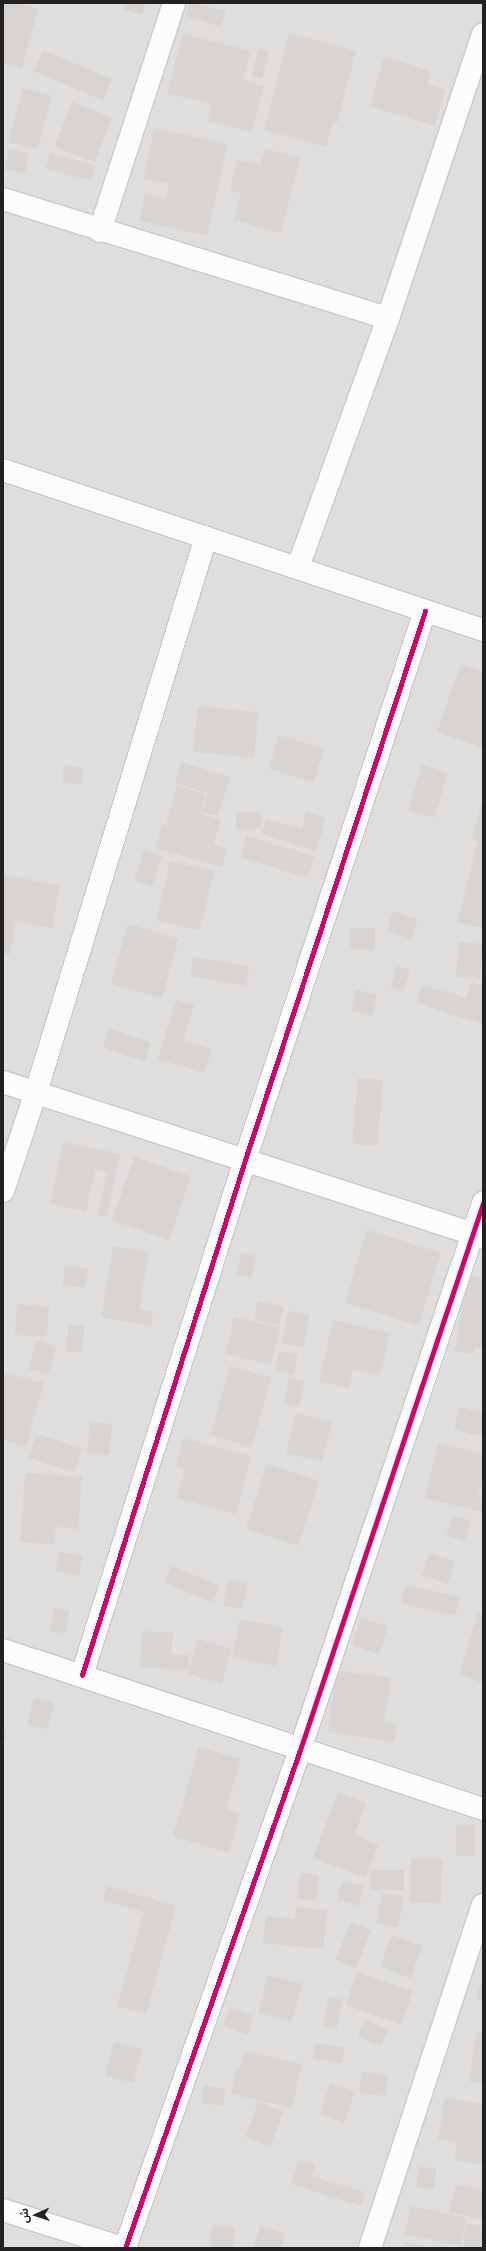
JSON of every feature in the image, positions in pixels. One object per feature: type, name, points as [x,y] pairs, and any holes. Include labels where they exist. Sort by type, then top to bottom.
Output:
[{"type":"street","points":[[100,231],[174,3]]},
{"type":"street","points":[[298,567],[477,73],[483,34]]},
{"type":"street","points":[[3,199],[100,231],[388,318]]},
{"type":"street","points":[[3,470],[298,567],[483,630]]},
{"type":"street","points":[[3,1191],[36,1092],[206,537]]},
{"type":"street","points":[[82,1675],[246,1160],[425,611]]},
{"type":"street","points":[[3,1082],[478,1236]]},
{"type":"street","points":[[3,2210],[124,2248],[300,1750],[478,1236],[483,1203]]},
{"type":"street","points":[[3,1650],[82,1675],[300,1750],[483,1809]]},
{"type":"street","points":[[370,2248],[483,1905]]},
{"type":"shaded area","points":[[3,3],[483,3],[483,2248],[3,2248]]},
{"type":"building","points":[[3,3],[15,3],[38,9],[22,68],[3,63]]},
{"type":"building","points":[[125,3],[146,3],[142,15],[123,9]]},
{"type":"building","points":[[190,3],[226,11],[221,27],[186,16]]},
{"type":"building","points":[[289,33],[356,51],[337,123],[333,122],[326,147],[264,130]]},
{"type":"building","points":[[183,34],[251,51],[243,80],[264,86],[252,132],[208,121],[212,104],[167,93]]},
{"type":"building","points":[[259,49],[270,52],[262,79],[252,76]]},
{"type":"building","points":[[43,50],[112,79],[103,100],[34,71]]},
{"type":"building","points":[[384,57],[431,71],[428,85],[446,90],[435,126],[370,106]]},
{"type":"building","points":[[23,88],[52,96],[37,150],[9,142]]},
{"type":"building","points":[[72,102],[112,117],[95,162],[55,147]]},
{"type":"building","points":[[155,128],[228,144],[207,236],[139,221],[145,194],[166,199],[169,184],[143,179]]},
{"type":"building","points":[[9,149],[29,153],[25,173],[5,170]]},
{"type":"building","points":[[265,149],[300,158],[281,233],[234,220],[241,193],[230,190],[237,159],[260,165]]},
{"type":"building","points":[[50,153],[95,165],[91,181],[46,168]]},
{"type":"building","points":[[461,664],[483,672],[483,748],[437,732]]},
{"type":"building","points":[[198,706],[259,712],[254,758],[193,752]]},
{"type":"building","points":[[279,735],[324,749],[314,782],[269,768]]},
{"type":"building","points":[[181,762],[230,777],[218,816],[202,812],[208,793],[175,783]]},
{"type":"building","points":[[64,765],[84,768],[81,785],[61,782]]},
{"type":"building","points":[[422,765],[448,773],[434,818],[408,810]]},
{"type":"building","points":[[177,786],[205,794],[200,814],[221,820],[213,845],[227,849],[222,867],[155,848],[162,824],[166,825]]},
{"type":"building","points":[[481,803],[483,804],[483,928],[457,922],[478,842],[472,840]]},
{"type":"building","points":[[236,812],[261,812],[261,829],[236,829]]},
{"type":"building","points":[[306,812],[326,818],[316,851],[261,834],[266,819],[302,829]]},
{"type":"building","points":[[247,836],[314,856],[308,878],[241,857]]},
{"type":"building","points":[[144,850],[162,856],[152,886],[134,880]]},
{"type":"building","points":[[170,861],[214,871],[200,931],[156,920]]},
{"type":"building","points":[[3,875],[60,885],[52,928],[16,921],[10,954],[3,953]]},
{"type":"building","points":[[393,911],[418,919],[411,939],[387,931]]},
{"type":"building","points":[[128,924],[179,939],[162,998],[111,984]]},
{"type":"building","points":[[350,928],[375,928],[375,950],[350,950]]},
{"type":"building","points":[[459,942],[483,944],[480,979],[456,977]]},
{"type":"building","points":[[193,957],[249,966],[246,986],[190,977]]},
{"type":"building","points":[[397,966],[410,970],[404,991],[391,987]]},
{"type":"building","points":[[471,982],[483,985],[483,1024],[417,1003],[422,985],[466,998]]},
{"type":"building","points":[[356,990],[377,994],[372,1016],[352,1012]]},
{"type":"building","points":[[176,1000],[194,1005],[183,1041],[212,1049],[204,1073],[158,1059]]},
{"type":"building","points":[[109,1029],[151,1043],[145,1062],[103,1048]]},
{"type":"building","points":[[358,1078],[383,1080],[377,1146],[352,1144]]},
{"type":"building","points":[[63,1142],[120,1154],[107,1217],[98,1215],[107,1172],[95,1169],[86,1211],[50,1204]]},
{"type":"building","points":[[134,1157],[191,1177],[169,1240],[112,1220]]},
{"type":"building","points":[[367,1230],[441,1253],[418,1325],[345,1303]]},
{"type":"building","points":[[113,1246],[149,1252],[139,1309],[153,1312],[151,1326],[101,1317]]},
{"type":"building","points":[[241,1253],[256,1256],[252,1277],[237,1275]]},
{"type":"building","points":[[65,1266],[88,1269],[86,1288],[63,1285]]},
{"type":"building","points":[[466,1275],[483,1278],[483,1349],[475,1348],[473,1354],[455,1351]]},
{"type":"building","points":[[258,1301],[283,1307],[279,1325],[254,1320]]},
{"type":"building","points":[[17,1304],[49,1306],[47,1337],[15,1335]]},
{"type":"building","points":[[288,1311],[310,1315],[304,1347],[282,1343]]},
{"type":"building","points":[[234,1317],[280,1328],[271,1365],[225,1354]]},
{"type":"building","points":[[333,1320],[390,1333],[380,1375],[353,1369],[349,1388],[319,1381]]},
{"type":"building","points":[[69,1324],[85,1326],[82,1353],[66,1351]]},
{"type":"building","points":[[37,1340],[57,1346],[48,1375],[28,1369]]},
{"type":"building","points":[[279,1351],[298,1355],[293,1375],[275,1371]]},
{"type":"building","points":[[230,1366],[271,1378],[251,1447],[210,1435]]},
{"type":"building","points":[[6,1373],[44,1383],[26,1447],[3,1440],[3,1384]]},
{"type":"building","points":[[289,1378],[305,1381],[300,1407],[284,1404]]},
{"type":"building","points":[[460,1407],[483,1413],[483,1437],[454,1429]]},
{"type":"building","points":[[296,1413],[332,1422],[322,1462],[286,1453]]},
{"type":"building","points":[[90,1422],[112,1424],[109,1455],[87,1453]]},
{"type":"building","points":[[36,1434],[82,1448],[75,1472],[29,1458]]},
{"type":"building","points":[[183,1438],[251,1456],[236,1514],[177,1498],[184,1470],[176,1467]]},
{"type":"building","points":[[438,1443],[483,1454],[483,1478],[478,1497],[483,1498],[483,1512],[425,1498]]},
{"type":"building","points":[[267,1464],[319,1481],[298,1546],[246,1529]]},
{"type":"building","points":[[25,1473],[82,1477],[78,1529],[56,1527],[54,1544],[20,1542]]},
{"type":"building","points":[[453,1515],[471,1521],[465,1541],[447,1535]]},
{"type":"building","points":[[59,1552],[83,1556],[80,1576],[56,1572]]},
{"type":"building","points":[[429,1553],[455,1561],[448,1584],[422,1576]]},
{"type":"building","points":[[171,1566],[219,1585],[212,1602],[164,1583]]},
{"type":"building","points":[[229,1579],[248,1583],[242,1609],[223,1605]]},
{"type":"building","points":[[406,1585],[460,1597],[455,1616],[402,1604]]},
{"type":"building","points":[[54,1608],[70,1611],[65,1634],[50,1631]]},
{"type":"building","points":[[478,1613],[483,1615],[483,1683],[459,1675]]},
{"type":"building","points":[[361,1618],[388,1626],[379,1654],[353,1646]]},
{"type":"building","points":[[240,1619],[283,1627],[276,1666],[233,1657]]},
{"type":"building","points":[[142,1631],[173,1633],[171,1654],[189,1655],[188,1670],[140,1667]]},
{"type":"building","points":[[198,1639],[232,1649],[222,1683],[188,1674]]},
{"type":"building","points":[[337,1670],[391,1678],[384,1722],[397,1724],[394,1742],[328,1732]]},
{"type":"building","points":[[34,1698],[54,1703],[48,1729],[27,1724]]},
{"type":"building","points":[[3,1730],[7,1738],[3,1740]]},
{"type":"building","points":[[199,1747],[241,1759],[226,1809],[240,1813],[229,1853],[173,1836]]},
{"type":"building","points":[[338,1792],[366,1803],[354,1835],[378,1845],[366,1878],[313,1858]]},
{"type":"building","points":[[456,1825],[475,1825],[475,1856],[456,1856]]},
{"type":"building","points":[[411,1858],[442,1859],[440,1903],[409,1902]]},
{"type":"building","points":[[370,1870],[404,1870],[404,1890],[370,1890]]},
{"type":"building","points":[[300,1873],[319,1875],[316,1901],[297,1899]]},
{"type":"building","points":[[342,1881],[363,1886],[359,1905],[338,1900]]},
{"type":"building","points":[[107,1886],[176,1906],[146,2014],[117,2006],[144,1912],[103,1900]]},
{"type":"building","points":[[382,1893],[404,1897],[398,1927],[377,1924]]},
{"type":"building","points":[[296,1907],[327,1910],[323,1949],[263,1943],[266,1916],[295,1919]]},
{"type":"building","points":[[351,1922],[371,1930],[356,1968],[336,1960]]},
{"type":"building","points":[[392,1935],[422,1946],[410,1978],[380,1967]]},
{"type":"building","points":[[357,1972],[413,1991],[401,2024],[346,2005]]},
{"type":"building","points":[[268,1975],[302,1984],[292,2022],[258,2013]]},
{"type":"building","points":[[483,1975],[483,2001],[476,1999]]},
{"type":"building","points":[[329,1997],[343,2000],[337,2028],[323,2025]]},
{"type":"building","points":[[229,2008],[254,2016],[248,2034],[223,2026]]},
{"type":"building","points":[[365,2020],[388,2030],[381,2046],[358,2037]]},
{"type":"building","points":[[477,2032],[483,2033],[483,2084],[469,2081]]},
{"type":"building","points":[[114,2042],[142,2049],[134,2083],[106,2076]]},
{"type":"building","points":[[315,2043],[345,2047],[342,2063],[313,2059]]},
{"type":"building","points":[[245,2051],[302,2064],[292,2108],[231,2094],[237,2069],[240,2069]]},
{"type":"building","points":[[362,2072],[388,2075],[385,2096],[359,2093]]},
{"type":"building","points":[[330,2083],[355,2091],[345,2122],[320,2114]]},
{"type":"building","points":[[204,2086],[226,2089],[223,2106],[202,2103]]},
{"type":"building","points":[[445,2098],[483,2104],[483,2165],[454,2160],[457,2142],[438,2139]]},
{"type":"building","points":[[258,2102],[283,2111],[271,2146],[245,2137]]},
{"type":"building","points":[[299,2160],[315,2165],[311,2176],[365,2192],[361,2206],[291,2184]]},
{"type":"building","points":[[418,2167],[436,2168],[435,2189],[417,2188]]},
{"type":"building","points":[[456,2184],[483,2190],[483,2220],[449,2212]]},
{"type":"building","points":[[411,2206],[467,2218],[461,2246],[405,2234]]},
{"type":"building","points":[[466,2224],[483,2226],[483,2248],[463,2248]]},
{"type":"building","points":[[213,2225],[235,2228],[232,2248],[210,2247]]},
{"type":"building","points":[[260,2226],[285,2234],[281,2248],[254,2248]]},
{"type":"building","points":[[405,2242],[426,2247],[426,2248],[404,2248]]},
{"type":"cycle path","points":[[82,1675],[245,1160],[425,611]]},
{"type":"cycle path","points":[[125,2248],[300,1750],[483,1203]]}]
